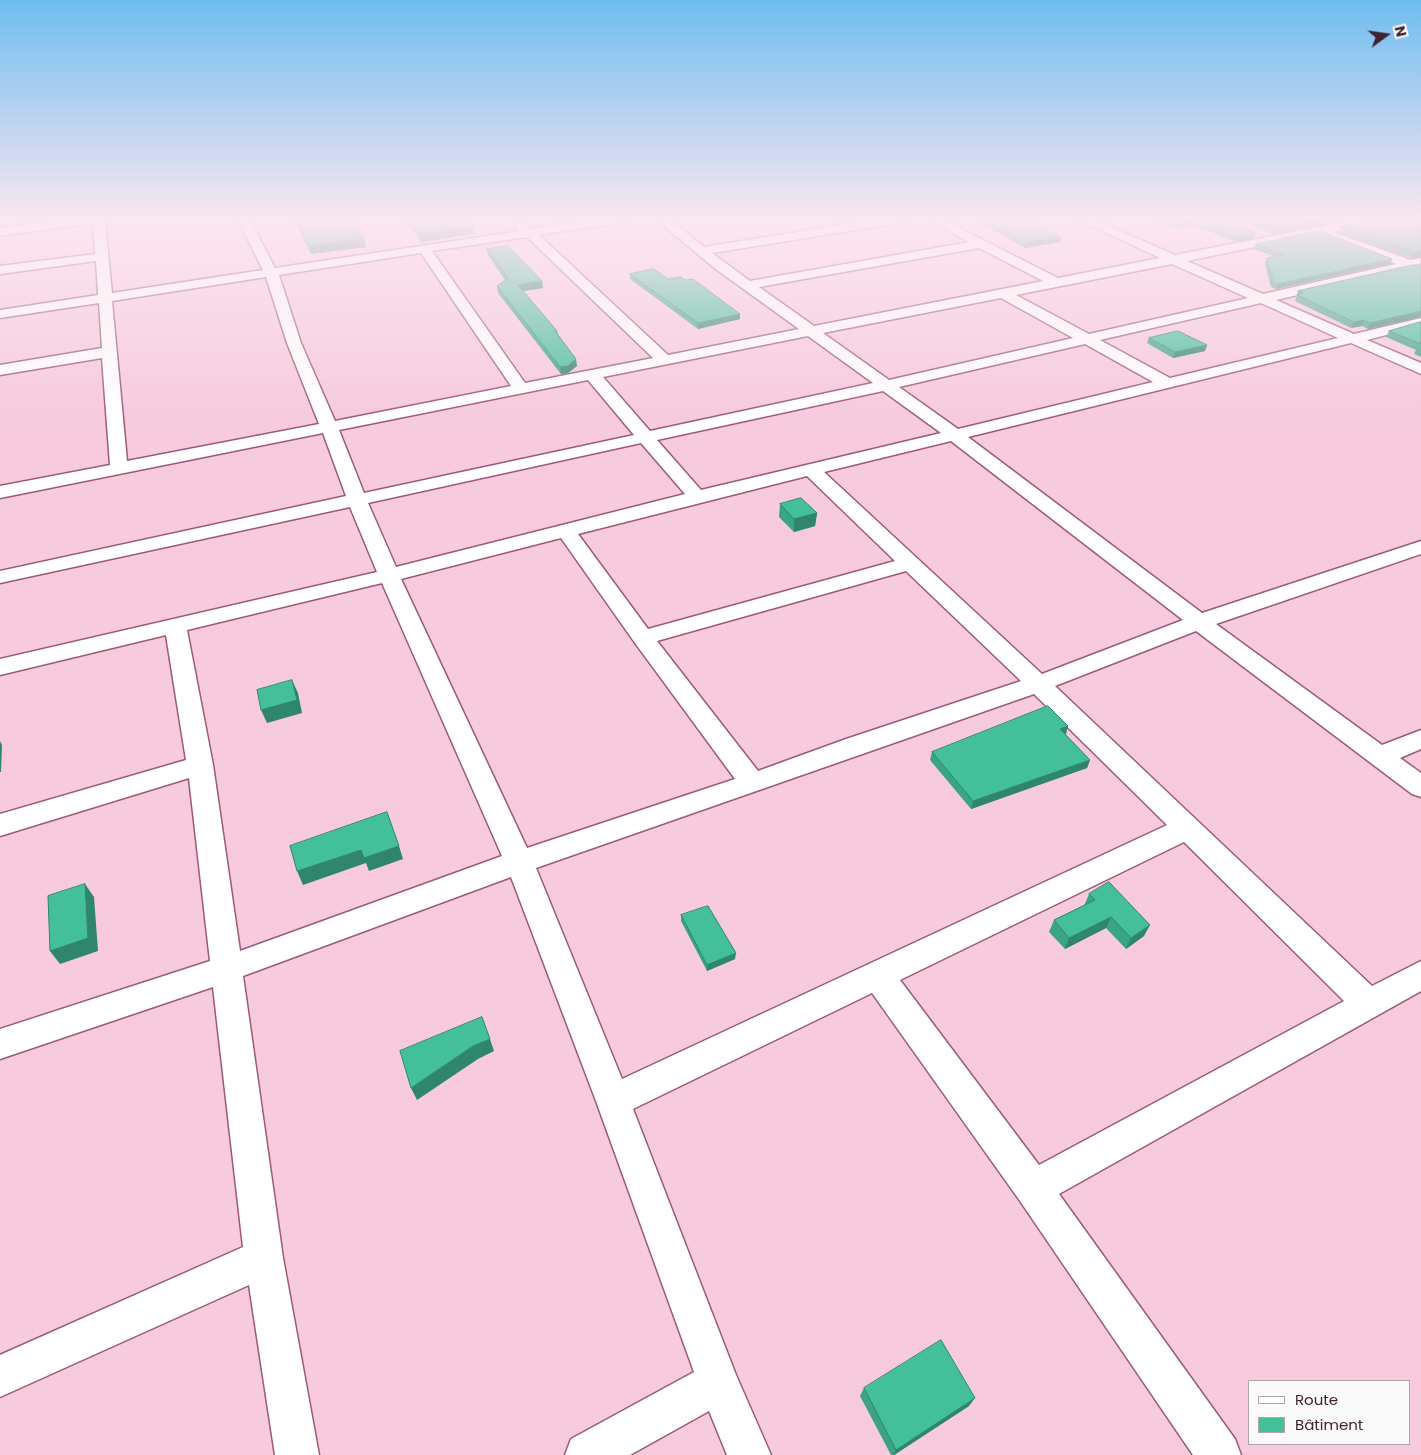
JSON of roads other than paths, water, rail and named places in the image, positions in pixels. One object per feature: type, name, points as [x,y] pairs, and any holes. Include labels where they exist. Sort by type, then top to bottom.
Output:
[{"type":"street","points":[[103,286],[119,469]]},
{"type":"street","points":[[0,314],[182,286]]},
{"type":"street","points":[[275,286],[294,344],[359,501],[370,533],[519,862],[613,1100],[718,1382],[749,1455]]},
{"type":"street","points":[[449,286],[521,389]]},
{"type":"street","points":[[585,286],[665,361]]},
{"type":"street","points":[[749,286],[955,435],[1199,622],[1421,787]]},
{"type":"street","points":[[0,492],[1043,286]]},
{"type":"street","points":[[1231,286],[1421,369]]},
{"type":"street","points":[[0,577],[359,501],[887,385],[1321,286]]},
{"type":"street","points":[[1004,294],[1169,384]]},
{"type":"street","points":[[0,667],[390,575],[567,532],[698,497],[1421,322]]},
{"type":"street","points":[[0,370],[108,352]]},
{"type":"street","points":[[592,375],[698,497]]},
{"type":"street","points":[[811,470],[1038,684],[1368,1003]]},
{"type":"street","points":[[567,532],[643,638],[752,782]]},
{"type":"street","points":[[0,1044],[226,969],[394,910],[519,862],[855,745],[1038,684],[1199,622],[1421,547]]},
{"type":"street","points":[[643,638],[910,563]]},
{"type":"street","points":[[175,625],[200,764],[264,1258],[297,1455]]},
{"type":"street","points":[[1380,756],[1421,739]]},
{"type":"street","points":[[0,825],[200,764]]},
{"type":"street","points":[[613,1100],[1187,828]]},
{"type":"street","points":[[877,974],[1033,1188],[1219,1455]]},
{"type":"street","points":[[1033,1188],[1421,975]]},
{"type":"street","points":[[0,1376],[264,1258]]},
{"type":"street","points":[[587,1455],[718,1382]]}]
